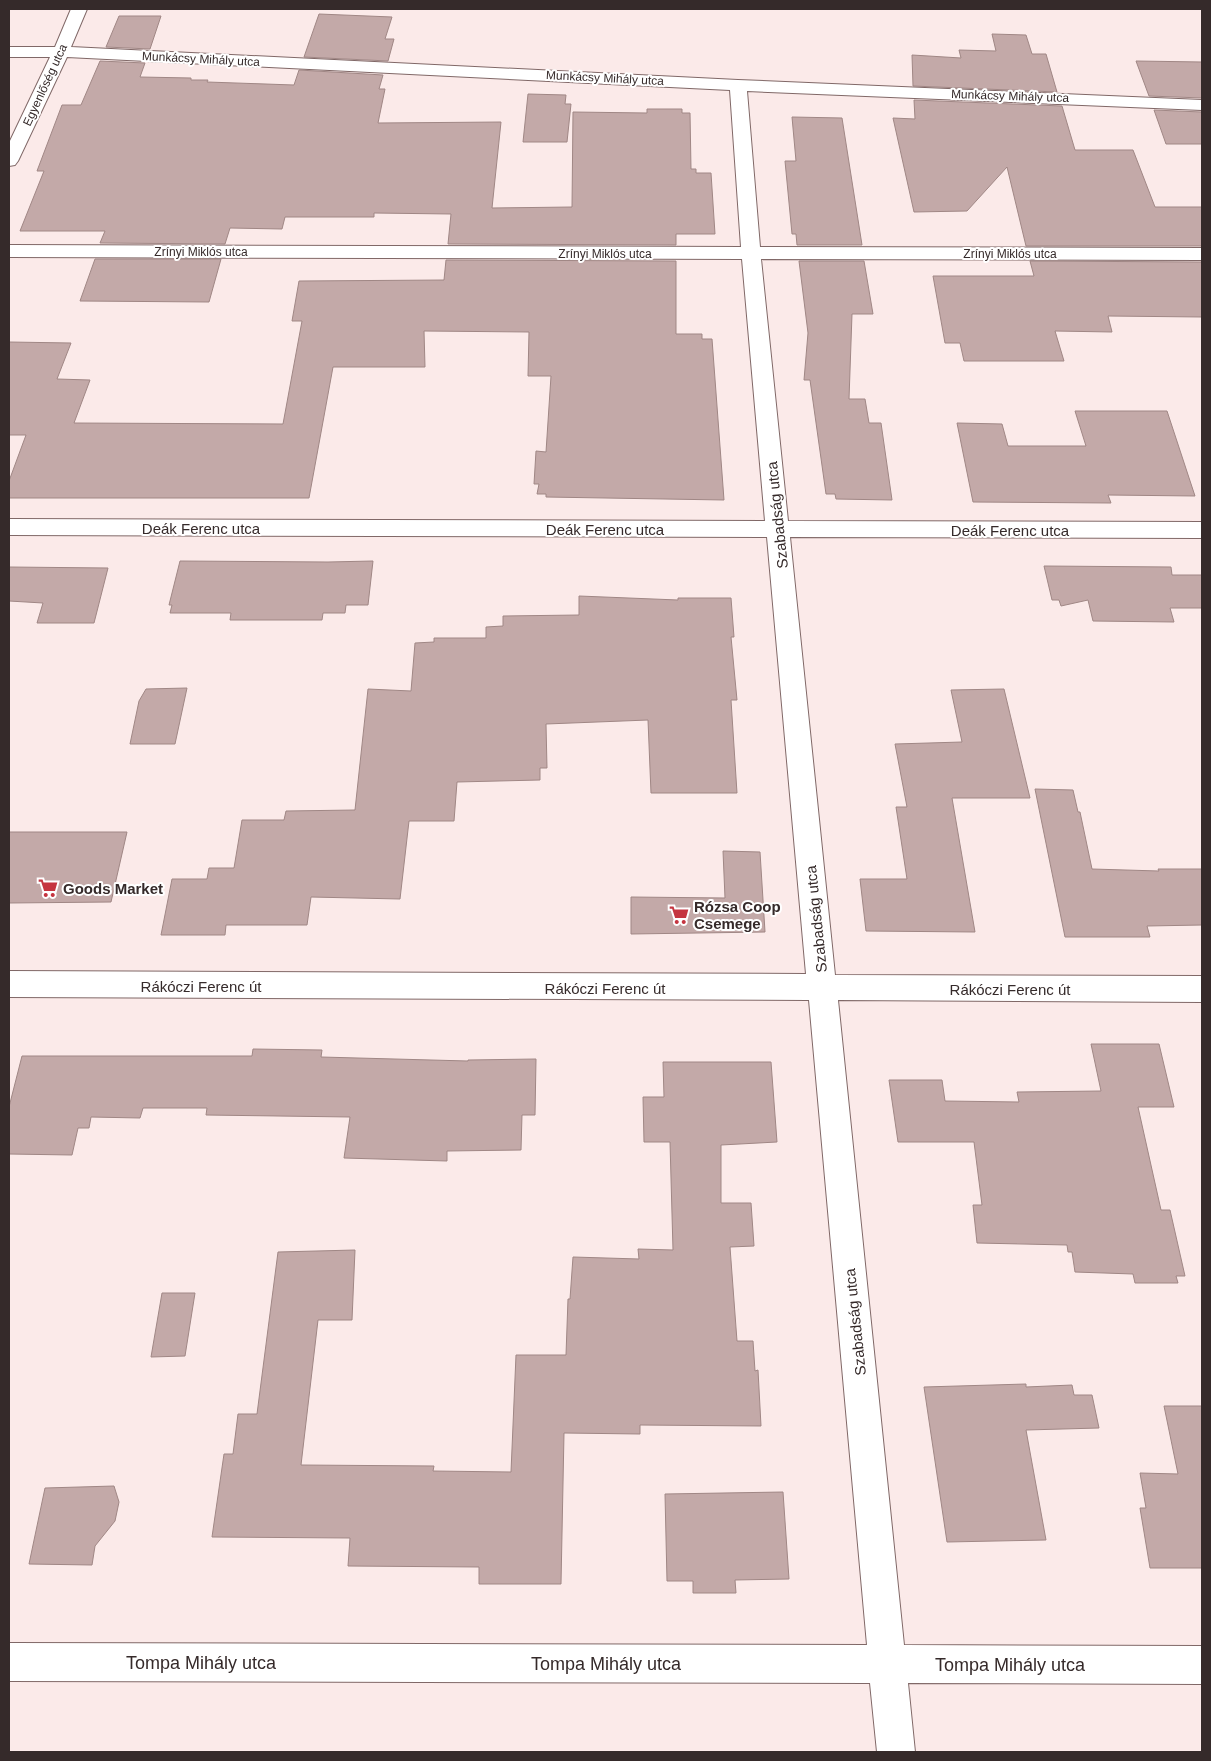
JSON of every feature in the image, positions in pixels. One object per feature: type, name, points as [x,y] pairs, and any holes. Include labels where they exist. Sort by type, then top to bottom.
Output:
[{"type":"street","name":"Egyenlőség utca","points":[[9,161],[61,52],[79,9]]},
{"type":"street","name":"Munkácsy Mihály utca","points":[[9,52],[61,52],[738,85],[1202,105]]},
{"type":"street","name":"Szabadság utca","points":[[738,85],[751,255],[896,1752]]},
{"type":"street","name":"Zrínyi Miklós utca","points":[[9,251],[751,255],[1202,254]]},
{"type":"street","name":"Deák Ferenc utca","points":[[9,527],[1202,530]]},
{"type":"street","name":"Rákóczi Ferenc út","points":[[9,984],[822,989],[1202,989]]},
{"type":"street","name":"Tompa Mihály utca","points":[[9,1662],[1202,1665]]},
{"type":"building","points":[[319,14],[392,17],[385,39],[394,39],[388,61],[304,57]]},
{"type":"building","points":[[119,16],[161,16],[150,49],[106,47]]},
{"type":"building","points":[[992,34],[1026,35],[1032,54],[1046,54],[1057,92],[913,86],[912,55],[961,58],[959,50],[996,51]]},
{"type":"building","points":[[100,61],[145,63],[140,77],[191,78],[191,80],[208,80],[207,82],[294,85],[299,70],[383,75],[379,89],[385,89],[378,123],[501,122],[492,208],[572,207],[573,112],[647,113],[647,109],[682,109],[682,113],[690,113],[691,169],[696,169],[696,173],[711,173],[715,234],[676,234],[676,245],[448,244],[451,214],[374,213],[374,217],[285,217],[282,229],[230,228],[225,244],[100,243],[105,231],[20,231],[44,171],[37,171],[62,105],[81,105]]},
{"type":"building","points":[[1136,61],[1202,62],[1202,98],[1149,96]]},
{"type":"building","points":[[528,94],[566,95],[565,104],[571,104],[567,142],[523,142]]},
{"type":"building","points":[[914,100],[1062,106],[1075,150],[1133,150],[1155,207],[1202,207],[1202,246],[1026,246],[1007,167],[967,211],[914,212],[893,118],[915,119]]},
{"type":"building","points":[[1154,110],[1202,112],[1202,144],[1166,144]]},
{"type":"building","points":[[792,117],[842,118],[862,245],[797,245],[796,234],[792,234],[785,161],[796,161]]},
{"type":"building","points":[[95,259],[221,259],[209,302],[80,301]]},
{"type":"building","points":[[446,260],[676,261],[676,334],[702,334],[702,339],[712,339],[724,500],[546,497],[546,494],[537,494],[539,484],[534,484],[536,451],[546,452],[551,376],[528,376],[529,332],[424,331],[425,367],[333,367],[309,498],[9,498],[9,481],[26,435],[9,435],[9,342],[71,343],[57,379],[90,380],[74,423],[283,424],[302,321],[292,321],[299,281],[444,280]]},
{"type":"building","points":[[799,261],[864,261],[873,314],[852,314],[849,399],[865,399],[869,423],[881,423],[892,500],[836,499],[835,494],[826,494],[810,380],[804,380],[808,333]]},
{"type":"building","points":[[1030,261],[1202,262],[1202,317],[1108,316],[1112,332],[1055,331],[1064,361],[964,361],[960,343],[945,343],[933,276],[1034,276]]},
{"type":"building","points":[[1075,411],[1167,411],[1195,496],[1108,495],[1111,503],[973,502],[957,423],[1002,424],[1008,446],[1086,446]]},
{"type":"building","points":[[180,561],[373,561],[368,605],[346,605],[345,613],[323,613],[322,620],[230,620],[231,613],[170,613],[172,605],[169,605]]},
{"type":"building","points":[[1044,566],[1171,567],[1172,575],[1202,575],[1202,608],[1170,608],[1174,622],[1093,621],[1088,600],[1061,606],[1059,600],[1052,600]]},
{"type":"building","points":[[9,567],[108,568],[94,623],[37,623],[43,603],[9,601]]},
{"type":"building","points":[[579,596],[678,600],[678,598],[731,598],[734,637],[731,637],[737,700],[731,700],[737,793],[651,793],[648,720],[546,724],[547,768],[540,768],[540,780],[457,782],[454,821],[409,821],[400,899],[311,897],[307,925],[226,925],[225,935],[161,935],[172,879],[207,879],[209,868],[234,868],[242,820],[284,820],[286,811],[355,810],[368,689],[411,691],[415,643],[434,642],[434,638],[486,638],[486,627],[503,626],[503,616],[579,615]]},
{"type":"building","points":[[187,688],[175,744],[130,744],[139,701],[146,689]]},
{"type":"building","points":[[1004,689],[1030,798],[952,798],[975,932],[866,931],[860,879],[907,879],[896,807],[907,807],[895,744],[962,742],[951,690]]},
{"type":"building","points":[[1035,789],[1073,790],[1078,812],[1080,812],[1092,869],[1159,871],[1158,869],[1202,869],[1202,925],[1147,926],[1150,937],[1065,937]]},
{"type":"building","points":[[9,832],[127,832],[111,902],[9,903]]},
{"type":"building","points":[[723,851],[760,852],[765,932],[631,934],[631,897],[725,898]]},
{"type":"building","points":[[1091,1044],[1159,1044],[1174,1107],[1138,1107],[1161,1210],[1170,1210],[1185,1276],[1176,1276],[1178,1283],[1135,1283],[1133,1274],[1075,1272],[1072,1252],[1068,1252],[1067,1245],[977,1243],[973,1205],[982,1205],[974,1142],[898,1142],[889,1080],[942,1080],[945,1101],[1019,1102],[1017,1092],[1101,1091]]},
{"type":"building","points":[[253,1049],[322,1050],[321,1057],[468,1061],[536,1059],[535,1115],[522,1115],[521,1150],[447,1151],[447,1161],[344,1158],[350,1117],[206,1115],[207,1108],[143,1108],[140,1118],[91,1117],[89,1128],[78,1128],[72,1155],[9,1154],[9,1107],[22,1056],[252,1056]]},
{"type":"building","points":[[663,1062],[771,1062],[777,1142],[721,1145],[721,1203],[751,1203],[754,1246],[730,1247],[737,1341],[753,1341],[755,1371],[758,1370],[761,1426],[640,1425],[640,1434],[564,1433],[561,1584],[479,1584],[479,1567],[348,1566],[350,1538],[212,1537],[224,1454],[233,1454],[238,1414],[257,1414],[278,1252],[355,1250],[352,1320],[318,1320],[301,1465],[434,1466],[433,1471],[511,1472],[516,1355],[566,1355],[568,1299],[570,1299],[573,1257],[639,1259],[638,1249],[673,1250],[670,1142],[644,1142],[643,1097],[664,1097]]},
{"type":"building","points":[[162,1293],[195,1293],[185,1356],[151,1357]]},
{"type":"building","points":[[1026,1384],[1026,1387],[1072,1385],[1074,1395],[1092,1395],[1099,1428],[1026,1430],[1046,1540],[947,1542],[924,1387]]},
{"type":"building","points":[[1164,1406],[1202,1406],[1202,1568],[1150,1568],[1140,1508],[1146,1508],[1140,1473],[1178,1474]]},
{"type":"building","points":[[114,1486],[119,1502],[115,1521],[95,1546],[92,1565],[29,1564],[45,1488]]},
{"type":"building","points":[[783,1492],[789,1579],[735,1580],[736,1593],[693,1593],[693,1581],[667,1581],[665,1494]]},
{"type":"place","name":"Goods Market","points":[[48,888]]},
{"type":"place","name":"Rózsa Coop Csemege","points":[[679,915]]}]
